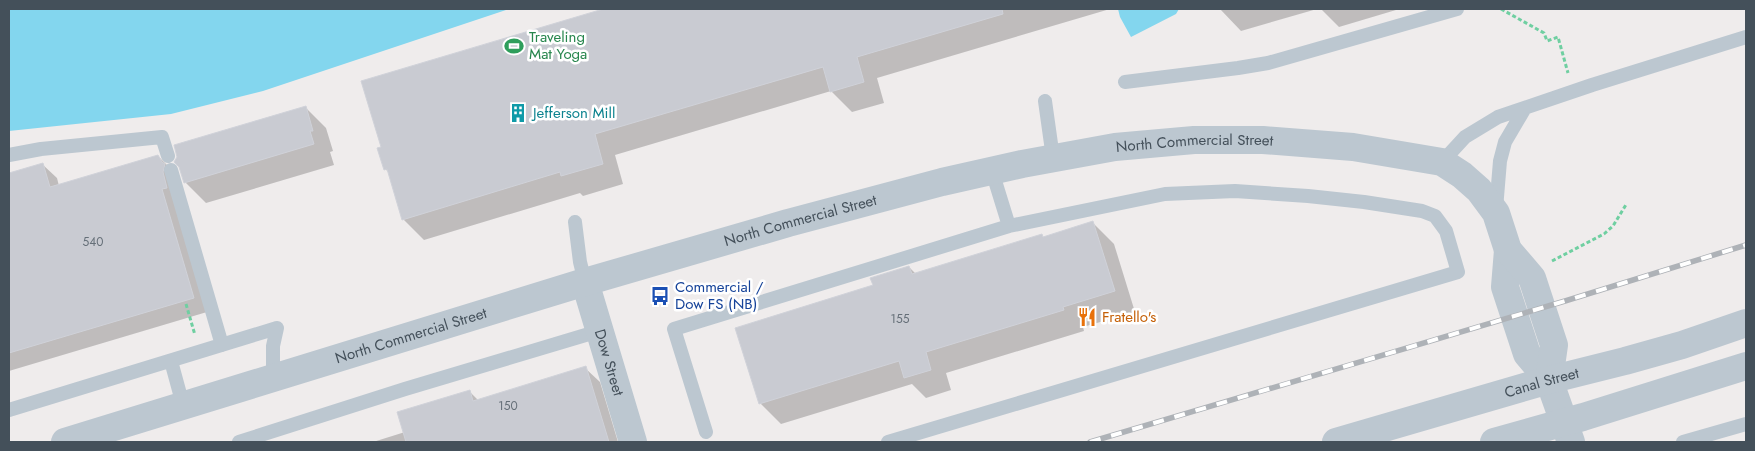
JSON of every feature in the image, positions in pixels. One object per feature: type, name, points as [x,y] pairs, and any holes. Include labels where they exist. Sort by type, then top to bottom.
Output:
[{"type":"street","name":"North Commercial Street","points":[[65,442],[584,282],[788,223],[942,182],[1053,158],[1115,147],[1194,140],[1253,140],[1354,147],[1442,162],[1462,175],[1479,190],[1496,213],[1508,250],[1504,287],[1527,354],[1549,380],[1568,432]]},
{"type":"street","name":"Dow Street","points":[[584,282],[633,442]]},
{"type":"street","name":"Canal Street","points":[[1336,442],[1549,380],[1682,345],[1746,322]]},
{"type":"street","points":[[1494,442],[1568,432],[1746,366]]},
{"type":"lane","points":[[1125,82],[1238,68],[1268,62],[1457,9]]},
{"type":"lane","points":[[1442,162],[1468,135],[1498,117],[1592,85],[1746,37]]},
{"type":"lane","points":[[1045,101],[1053,158]]},
{"type":"lane","points":[[1496,213],[1500,161],[1505,142],[1525,108]]},
{"type":"lane","points":[[9,155],[41,149],[162,137],[168,156]]},
{"type":"lane","points":[[171,170],[222,345]]},
{"type":"lane","points":[[992,171],[1009,226]]},
{"type":"lane","points":[[706,432],[674,329],[1009,226],[1165,194],[1235,192],[1308,196],[1422,211],[1435,216],[1446,232],[1458,272],[888,442]]},
{"type":"lane","points":[[575,222],[584,282]]},
{"type":"lane","points":[[9,410],[277,328],[273,346],[273,377]]},
{"type":"lane","points":[[239,442],[599,331]]},
{"type":"lane","points":[[171,361],[183,405]]},
{"type":"lane","points":[[1683,442],[1746,424]]},
{"type":"path","points":[[1501,9],[1544,33],[1547,41],[1558,37],[1569,76]]},
{"type":"path","points":[[1552,261],[1604,234],[1613,226],[1626,203]]},
{"type":"path","points":[[186,304],[199,352]]},
{"type":"water","points":[[9,9],[509,9],[263,91],[171,114],[9,131]]},
{"type":"water","points":[[1118,9],[1179,9],[1176,14],[1131,37],[1120,17]]},
{"type":"building","name":"Jefferson Mill","points":[[603,9],[1002,9],[1003,14],[857,57],[864,82],[830,92],[823,67],[595,134],[603,164],[561,176],[560,172],[402,220],[387,169],[384,170],[377,148],[381,147],[361,81]]},
{"type":"building","points":[[306,106],[313,131],[310,131],[314,144],[184,183],[179,167],[174,162],[177,157],[174,145]]},
{"type":"building","points":[[158,155],[165,164],[163,172],[167,188],[162,189],[194,298],[9,353],[9,173],[43,163],[50,187]]},
{"type":"building","points":[[1093,221],[1115,291],[1063,307],[1064,310],[926,352],[931,370],[904,378],[899,361],[759,404],[735,328],[873,285],[870,278],[909,266],[912,274],[1042,234],[1043,237]]},
{"type":"building","points":[[586,366],[609,442],[406,442],[397,412],[470,390],[473,401]]},
{"type":"railway","points":[[1090,442],[1565,301],[1746,245]]},
{"type":"place","name":"Traveling Mat Yoga","points":[[514,46]]},
{"type":"place","name":"Jefferson Mill","points":[[518,113]]},
{"type":"place","name":"Commercial / Dow FS (NB)","points":[[660,296]]},
{"type":"place","name":"Fratello's","points":[[1087,317]]}]
